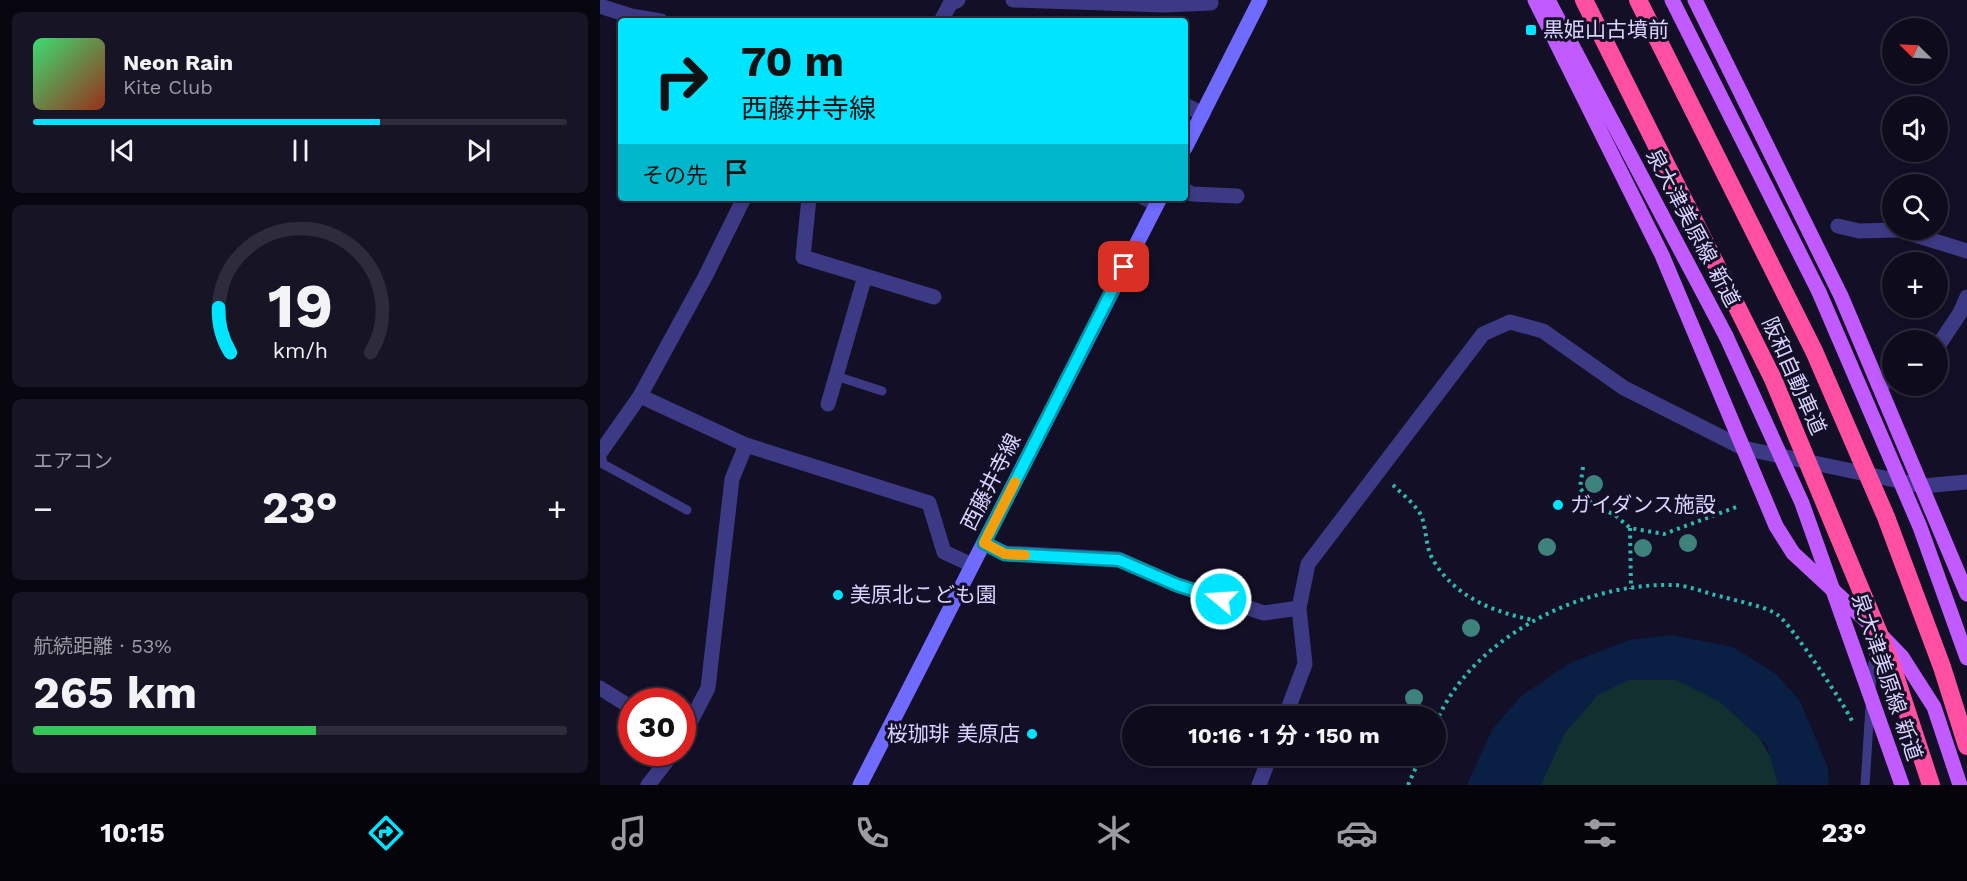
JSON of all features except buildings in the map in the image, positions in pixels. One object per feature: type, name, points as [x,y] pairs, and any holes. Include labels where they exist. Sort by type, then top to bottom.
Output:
[{"type":"highway","name":"阪和自動車道","points":[[1584,0],[1773,379],[1890,660],[1931,785]]},
{"type":"highway","name":"阪和自動車道","points":[[1638,0],[1814,351],[1886,517],[1942,667],[1967,746]]},
{"type":"main road","points":[[1188,142],[1260,0]]},
{"type":"main road","points":[[1535,0],[1662,255],[1776,525],[1793,553],[1902,657],[1934,707],[1960,785]]},
{"type":"main road","name":"泉大津美原線 新道","points":[[1548,0],[1726,336],[1802,503],[1902,785]]},
{"type":"main road","points":[[1672,0],[1819,292],[1920,527],[1967,658]]},
{"type":"main road","points":[[1695,0],[1841,297],[1882,374]]},
{"type":"main road","name":"西藤井寺線","points":[[860,785],[984,543],[1153,201]]},
{"type":"main road","points":[[1891,396],[1923,486],[1967,594]]},
{"type":"street","points":[[943,18],[950,4],[958,0]]},
{"type":"street","points":[[1013,0],[1164,5],[1211,3]]},
{"type":"street","points":[[1163,18],[1164,5]]},
{"type":"street","points":[[600,6],[643,18]]},
{"type":"street","points":[[1188,106],[1203,114]]},
{"type":"street","points":[[1188,192],[1192,194],[1237,196]]},
{"type":"street","points":[[601,454],[640,396],[705,277],[743,201]]},
{"type":"street","points":[[809,201],[803,257],[934,297]]},
{"type":"street","points":[[1838,226],[1859,231],[1882,230]]},
{"type":"street","points":[[1931,240],[1967,251]]},
{"type":"street","points":[[828,404],[865,276]]},
{"type":"street","points":[[1948,331],[1967,297]]},
{"type":"street","points":[[1289,706],[1305,664],[1299,608],[1308,564],[1377,470],[1483,334],[1510,321],[1542,331],[1624,388],[1743,448],[1923,486],[1967,482]]},
{"type":"street","points":[[640,396],[746,445],[929,503],[944,552],[972,566]]},
{"type":"street","points":[[696,711],[708,688],[732,479],[746,445]]},
{"type":"street","points":[[984,543],[1005,554],[1119,560],[1177,585],[1264,613],[1299,608]]},
{"type":"street","points":[[600,688],[618,699]]},
{"type":"street","points":[[648,785],[663,766]]},
{"type":"street","points":[[1259,785],[1266,766]]},
{"type":"lane","points":[[836,376],[882,391]]},
{"type":"lane","points":[[601,454],[603,464],[687,510]]},
{"type":"lane","points":[[1865,785],[1875,629]]},
{"type":"path","points":[[1583,467],[1580,488],[1592,504],[1615,515],[1630,528],[1664,534],[1739,506]]},
{"type":"path","points":[[1377,470],[1411,502],[1422,517],[1433,560],[1450,581],[1473,600],[1499,613],[1533,620]]},
{"type":"path","points":[[1630,528],[1631,589]]},
{"type":"path","points":[[1446,707],[1464,678],[1497,646],[1533,620],[1580,599],[1631,589],[1677,585],[1740,601],[1779,615],[1855,727]]},
{"type":"path","points":[[1408,785],[1417,766]]},
{"type":"green space","points":[[1674,669],[1744,711],[1784,780],[1783,785],[1522,785],[1558,720],[1615,675]]},
{"type":"water","points":[[1672,635],[1733,647],[1776,674],[1800,701],[1828,768],[1829,785],[1778,785],[1767,745],[1720,702],[1676,680],[1629,680],[1598,695],[1565,733],[1541,785],[1467,785],[1492,730],[1520,697],[1570,663],[1629,640]]},
{"type":"slow traffic","points":[[1015,482],[984,543],[1005,554],[1025,555]]},
{"type":"place","name":"黒姫山古墳前","points":[[1531,30]]},
{"type":"place","name":"ガイダンス施設","points":[[1558,505]]},
{"type":"place","name":"美原北こども園","points":[[838,595]]},
{"type":"place","name":"桜珈琲 美原店","points":[[1032,734]]},
{"type":"route","points":[[1124,267],[984,543],[1005,554],[1119,560],[1177,585],[1221,599]]}]
